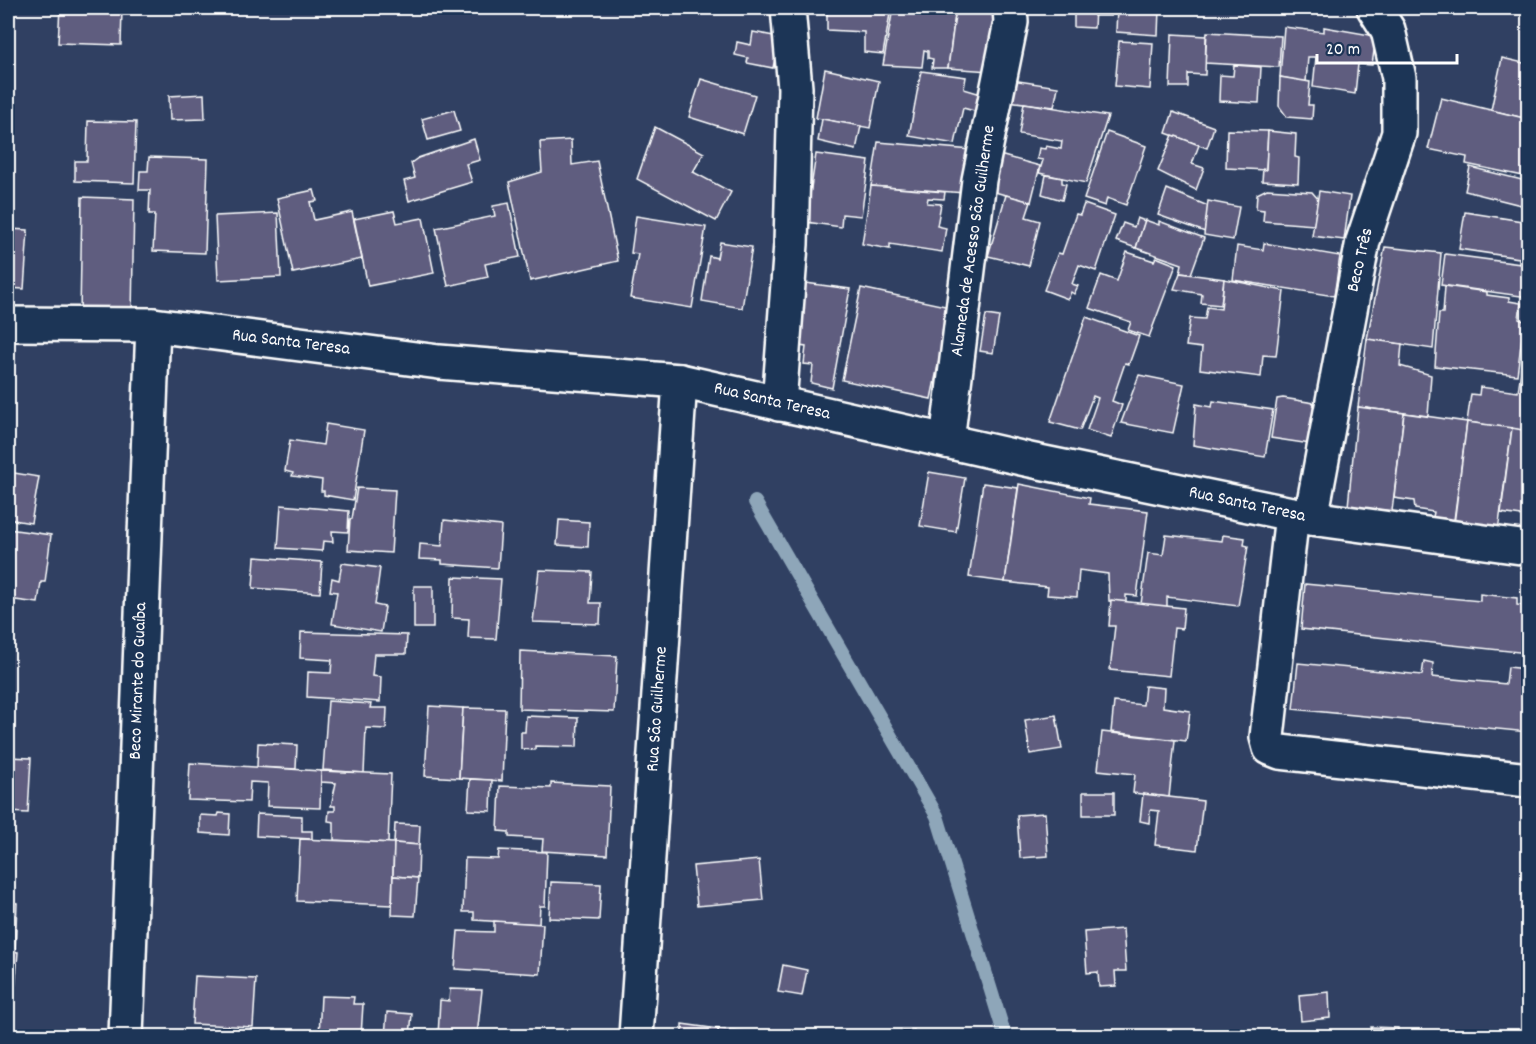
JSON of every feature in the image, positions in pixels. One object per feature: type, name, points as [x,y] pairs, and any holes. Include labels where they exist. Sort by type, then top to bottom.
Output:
[{"type":"street","points":[[779,404],[791,244],[795,99],[788,8]]},
{"type":"street","name":"Alameda de Acesso São Guilherme","points":[[947,441],[979,180],[1011,22],[1010,8]]},
{"type":"street","name":"Beco Três","points":[[1374,8],[1388,30],[1399,78],[1399,133],[1363,241],[1302,516],[1267,737],[1270,747],[1280,752],[1528,780]]},
{"type":"street","name":"Rua Santa Teresa","points":[[8,324],[153,325],[438,362],[680,381],[947,441],[1302,516],[1528,548]]},
{"type":"street","name":"Beco Mirante do Guaíba","points":[[126,1036],[153,325]]},
{"type":"street","name":"Rua São Guilherme","points":[[636,1036],[680,381]]},
{"type":"building","points":[[60,8],[122,8],[121,45],[58,43]]},
{"type":"building","points":[[827,8],[891,8],[883,54],[864,52],[864,32],[827,30]]},
{"type":"building","points":[[893,8],[956,8],[948,68],[932,68],[933,59],[928,58],[928,51],[924,50],[922,67],[883,65]]},
{"type":"building","points":[[956,8],[1000,8],[990,71],[948,68]]},
{"type":"building","points":[[1023,8],[1095,8],[1094,28],[1074,27],[1074,13],[1028,12],[1023,11]]},
{"type":"building","points":[[1095,8],[1117,8],[1117,13],[1111,13],[1111,16],[1094,16]]},
{"type":"building","points":[[1117,8],[1159,8],[1158,35],[1116,32]]},
{"type":"building","points":[[1284,27],[1324,32],[1324,27],[1376,36],[1372,65],[1358,64],[1355,94],[1313,87],[1316,57],[1308,57],[1306,82],[1280,77]]},
{"type":"building","points":[[753,32],[779,37],[773,68],[747,63],[748,58],[735,55],[737,42],[751,45]]},
{"type":"building","points":[[1207,32],[1281,36],[1279,67],[1205,63]]},
{"type":"building","points":[[1172,34],[1206,36],[1205,75],[1188,74],[1188,87],[1170,87]]},
{"type":"building","points":[[1119,41],[1153,43],[1150,89],[1115,86]]},
{"type":"building","points":[[1502,58],[1528,64],[1528,119],[1491,110]]},
{"type":"building","points":[[1234,65],[1261,67],[1259,103],[1219,101],[1220,75],[1233,76]]},
{"type":"building","points":[[825,69],[879,81],[870,128],[816,118]]},
{"type":"building","points":[[921,71],[966,77],[964,89],[981,94],[978,112],[963,108],[955,144],[909,136]]},
{"type":"building","points":[[1280,77],[1310,82],[1308,105],[1313,105],[1312,119],[1287,117],[1279,106]]},
{"type":"building","points":[[701,79],[755,95],[743,134],[689,117]]},
{"type":"building","points":[[1012,80],[1058,87],[1054,107],[1008,101]]},
{"type":"building","points":[[204,94],[205,119],[170,120],[169,96]]},
{"type":"building","points":[[1441,98],[1528,119],[1528,177],[1466,164],[1467,157],[1428,149]]},
{"type":"building","points":[[1024,103],[1108,116],[1086,183],[1039,173],[1043,160],[1037,159],[1039,148],[1045,149],[1046,146],[1061,149],[1062,141],[1019,134]]},
{"type":"building","points":[[454,110],[460,131],[428,140],[422,119]]},
{"type":"building","points":[[1173,112],[1214,127],[1207,148],[1166,133]]},
{"type":"building","points":[[822,119],[861,126],[856,150],[818,141]]},
{"type":"building","points":[[88,121],[136,122],[134,183],[75,181],[75,161],[87,161]]},
{"type":"building","points":[[655,127],[704,153],[693,172],[731,192],[716,221],[637,179]]},
{"type":"building","points":[[1227,130],[1268,131],[1266,170],[1226,168]]},
{"type":"building","points":[[1268,131],[1296,134],[1295,157],[1299,158],[1298,183],[1262,181],[1263,169],[1266,170]]},
{"type":"building","points":[[1107,132],[1146,146],[1126,205],[1107,198],[1105,206],[1084,199]]},
{"type":"building","points":[[1173,135],[1199,145],[1192,164],[1204,168],[1196,190],[1158,171]]},
{"type":"building","points":[[474,139],[480,160],[466,164],[472,182],[409,201],[404,181],[415,178],[411,163],[418,158]]},
{"type":"building","points":[[571,140],[572,165],[597,161],[618,261],[530,281],[509,182],[542,172],[540,142]]},
{"type":"building","points":[[878,142],[972,150],[965,193],[871,186]]},
{"type":"building","points":[[816,154],[869,161],[861,216],[842,214],[841,227],[806,222]]},
{"type":"building","points":[[996,154],[1040,166],[1031,202],[991,191]]},
{"type":"building","points":[[149,157],[208,159],[205,253],[153,251],[155,214],[149,214],[150,190],[139,190],[140,171],[148,171]]},
{"type":"building","points":[[1470,167],[1526,181],[1521,205],[1465,191]]},
{"type":"building","points":[[1046,175],[1062,178],[1062,183],[1066,184],[1062,200],[1042,194]]},
{"type":"building","points":[[871,186],[945,192],[944,199],[928,198],[927,203],[941,204],[937,226],[946,228],[942,252],[890,244],[890,249],[862,244]]},
{"type":"building","points":[[1167,189],[1208,206],[1205,232],[1158,215]]},
{"type":"building","points":[[1267,189],[1312,192],[1318,199],[1314,225],[1263,221],[1264,210],[1256,209],[1257,194]]},
{"type":"building","points":[[1528,189],[1528,222],[1521,221]]},
{"type":"building","points":[[314,190],[317,201],[310,202],[314,220],[352,212],[362,259],[293,273],[277,198]]},
{"type":"building","points":[[1319,191],[1350,196],[1344,240],[1312,236]]},
{"type":"building","points":[[1006,195],[1031,202],[1026,217],[1040,221],[1029,266],[988,256]]},
{"type":"building","points":[[82,197],[134,199],[132,315],[80,315]]},
{"type":"building","points":[[1208,201],[1239,207],[1233,240],[1204,235]]},
{"type":"building","points":[[509,203],[520,257],[485,264],[488,277],[448,286],[436,228],[495,216],[493,206]]},
{"type":"building","points":[[1084,204],[1115,215],[1096,271],[1079,265],[1072,284],[1078,286],[1074,294],[1071,292],[1068,299],[1044,290],[1058,253],[1062,254],[1076,214],[1080,215]]},
{"type":"building","points":[[394,211],[397,223],[423,218],[434,273],[368,286],[354,219]]},
{"type":"building","points":[[1465,212],[1528,222],[1528,265],[1519,263],[1519,258],[1459,249]]},
{"type":"building","points":[[278,213],[281,277],[218,280],[215,216]]},
{"type":"building","points":[[636,216],[706,227],[692,308],[630,298],[638,254],[631,253]]},
{"type":"building","points":[[1137,218],[1145,221],[1136,248],[1116,241],[1123,223],[1134,227]]},
{"type":"building","points":[[1145,220],[1159,225],[1159,221],[1204,238],[1191,274],[1180,273],[1182,264],[1136,248]]},
{"type":"building","points":[[8,229],[28,230],[24,289],[8,288]]},
{"type":"building","points":[[720,242],[752,247],[742,308],[702,301],[709,256],[717,258]]},
{"type":"building","points":[[1264,243],[1340,256],[1334,296],[1233,280],[1237,246],[1263,250]]},
{"type":"building","points":[[1385,247],[1441,253],[1433,349],[1367,339]]},
{"type":"building","points":[[1127,252],[1154,261],[1156,257],[1176,265],[1149,337],[1128,330],[1131,322],[1089,308],[1101,275],[1117,281]]},
{"type":"building","points":[[1445,254],[1528,265],[1528,297],[1441,285]]},
{"type":"building","points":[[1180,273],[1224,279],[1221,305],[1201,303],[1202,294],[1174,289]]},
{"type":"building","points":[[1224,279],[1284,291],[1276,356],[1263,355],[1261,377],[1200,369],[1202,348],[1186,346],[1190,318],[1205,319],[1207,307],[1221,309]]},
{"type":"building","points":[[798,282],[850,289],[832,388],[811,383],[813,365],[804,364],[806,347],[793,345]]},
{"type":"building","points":[[1445,286],[1487,292],[1487,295],[1509,298],[1509,301],[1521,303],[1519,319],[1524,321],[1517,375],[1435,366],[1439,313],[1443,313]]},
{"type":"building","points":[[861,288],[950,307],[931,399],[842,380]]},
{"type":"building","points":[[986,315],[999,317],[993,353],[980,351]]},
{"type":"building","points":[[1086,317],[1139,336],[1129,364],[1125,363],[1112,401],[1122,405],[1111,438],[1087,430],[1098,398],[1093,396],[1080,430],[1050,422]]},
{"type":"building","points":[[1367,339],[1402,344],[1400,366],[1431,375],[1428,416],[1358,407]]},
{"type":"building","points":[[1525,343],[1528,343],[1528,431],[1467,422],[1471,394],[1479,395],[1480,387],[1518,392]]},
{"type":"building","points":[[1139,375],[1184,384],[1173,433],[1121,423]]},
{"type":"building","points":[[1277,399],[1314,403],[1310,444],[1271,438]]},
{"type":"building","points":[[1213,401],[1273,410],[1265,457],[1193,445],[1196,404],[1212,407]]},
{"type":"building","points":[[1358,407],[1404,413],[1392,511],[1348,506]]},
{"type":"building","points":[[1404,413],[1467,422],[1454,520],[1433,517],[1434,512],[1415,509],[1414,501],[1394,498]]},
{"type":"building","points":[[1467,422],[1512,428],[1498,531],[1454,524]]},
{"type":"building","points":[[326,424],[364,430],[353,500],[324,495],[324,491],[321,491],[322,480],[292,476],[293,473],[285,471],[290,440],[323,445]]},
{"type":"building","points":[[1512,428],[1528,431],[1528,517],[1501,513]]},
{"type":"building","points":[[8,472],[39,477],[31,523],[8,519]]},
{"type":"building","points":[[929,472],[965,478],[956,532],[920,526]]},
{"type":"building","points":[[983,483],[1018,488],[1005,582],[969,577]]},
{"type":"building","points":[[1019,484],[1090,498],[1089,504],[1148,511],[1137,596],[1126,595],[1126,603],[1109,601],[1108,574],[1079,570],[1077,597],[1047,595],[1048,587],[1005,582]]},
{"type":"building","points":[[357,488],[395,490],[391,553],[348,550],[350,519],[352,519]]},
{"type":"building","points":[[281,505],[349,511],[348,532],[332,531],[333,542],[323,541],[322,551],[278,548]]},
{"type":"building","points":[[444,520],[501,526],[498,568],[442,564],[442,560],[419,559],[420,544],[442,546]]},
{"type":"building","points":[[559,520],[589,522],[588,547],[557,545]]},
{"type":"building","points":[[8,529],[51,535],[45,582],[41,582],[38,603],[8,599]]},
{"type":"building","points":[[1166,535],[1222,541],[1223,535],[1245,538],[1244,545],[1248,546],[1238,606],[1167,597],[1167,607],[1141,604],[1148,553],[1163,555]]},
{"type":"building","points":[[255,557],[322,562],[320,593],[253,588]]},
{"type":"building","points":[[342,563],[380,568],[375,605],[385,607],[381,632],[332,624],[337,592],[330,591],[332,578],[339,580]]},
{"type":"building","points":[[539,570],[592,572],[590,603],[601,603],[600,624],[533,622]]},
{"type":"building","points":[[453,577],[501,579],[496,639],[468,638],[469,619],[452,618]]},
{"type":"building","points":[[1305,584],[1480,601],[1480,594],[1517,598],[1517,605],[1528,606],[1528,653],[1301,629]]},
{"type":"building","points":[[414,586],[433,586],[433,628],[414,628]]},
{"type":"building","points":[[1111,600],[1184,608],[1182,629],[1174,628],[1169,676],[1110,670],[1115,626],[1109,626]]},
{"type":"building","points":[[301,632],[407,635],[406,654],[374,654],[372,676],[381,677],[380,702],[307,697],[308,672],[331,673],[332,660],[300,658]]},
{"type":"building","points":[[520,651],[617,656],[614,712],[519,709]]},
{"type":"building","points":[[1424,661],[1433,663],[1432,677],[1506,684],[1508,667],[1528,669],[1528,732],[1293,709],[1298,663],[1422,675]]},
{"type":"building","points":[[1145,686],[1164,688],[1163,707],[1190,711],[1186,741],[1111,732],[1114,702],[1143,705]]},
{"type":"building","points":[[328,701],[371,704],[370,708],[387,708],[386,729],[366,728],[364,773],[323,770]]},
{"type":"building","points":[[429,706],[463,708],[459,778],[425,776]]},
{"type":"building","points":[[463,708],[505,709],[502,781],[459,778]]},
{"type":"building","points":[[1056,715],[1062,749],[1030,754],[1025,720]]},
{"type":"building","points":[[526,716],[578,718],[577,747],[535,746],[535,750],[521,749],[521,732],[525,732]]},
{"type":"building","points":[[1102,732],[1175,740],[1169,797],[1133,793],[1135,774],[1098,770]]},
{"type":"building","points":[[258,743],[297,745],[296,769],[257,767]]},
{"type":"building","points":[[8,757],[31,758],[28,813],[8,812]]},
{"type":"building","points":[[190,763],[321,771],[320,808],[267,806],[268,783],[250,782],[249,802],[188,800]]},
{"type":"building","points":[[321,771],[391,774],[388,843],[334,840],[334,822],[328,821],[329,811],[335,811],[335,806],[331,806],[336,783],[321,782]]},
{"type":"building","points":[[470,779],[492,780],[491,811],[468,810]]},
{"type":"building","points":[[551,783],[610,786],[607,855],[542,851],[543,839],[509,837],[509,832],[498,831],[500,786],[551,788]]},
{"type":"building","points":[[1083,792],[1114,792],[1114,815],[1083,815]]},
{"type":"building","points":[[1143,794],[1203,801],[1197,850],[1155,845],[1159,811],[1150,810],[1149,823],[1140,821]]},
{"type":"building","points":[[219,813],[230,814],[229,835],[200,833],[200,815],[218,816]]},
{"type":"building","points":[[1045,813],[1048,856],[1020,858],[1017,815]]},
{"type":"building","points":[[257,814],[302,816],[302,831],[312,831],[312,839],[256,836]]},
{"type":"building","points":[[395,824],[420,825],[419,845],[394,843]]},
{"type":"building","points":[[300,839],[394,843],[392,905],[297,901]]},
{"type":"building","points":[[394,843],[419,845],[418,878],[393,876]]},
{"type":"building","points":[[499,850],[547,852],[545,906],[540,906],[539,924],[474,920],[474,912],[463,912],[465,858],[498,859]]},
{"type":"building","points":[[759,860],[763,900],[697,906],[693,866]]},
{"type":"building","points":[[393,876],[418,878],[415,916],[392,915]]},
{"type":"building","points":[[551,882],[601,884],[599,920],[549,918]]},
{"type":"building","points":[[8,902],[17,903],[15,952],[8,951]]},
{"type":"building","points":[[494,921],[543,924],[540,974],[455,969],[458,931],[494,932]]},
{"type":"building","points":[[1123,929],[1126,971],[1115,971],[1116,986],[1099,987],[1098,972],[1087,973],[1084,932]]},
{"type":"building","points":[[8,951],[18,952],[15,990],[8,990]]},
{"type":"building","points":[[783,965],[807,970],[802,996],[778,992]]},
{"type":"building","points":[[195,976],[256,979],[253,1027],[192,1024]]},
{"type":"building","points":[[450,989],[482,990],[477,1036],[438,1036],[440,1000],[449,1001]]},
{"type":"building","points":[[1329,992],[1330,1018],[1301,1021],[1299,995]]},
{"type":"building","points":[[321,996],[354,997],[353,1004],[363,1004],[361,1036],[319,1036]]},
{"type":"building","points":[[387,1012],[412,1014],[410,1036],[385,1036]]},
{"type":"building","points":[[682,1024],[718,1029],[719,1036],[676,1036],[676,1034],[682,1034]]},
{"type":"building","points":[[1371,1027],[1398,1028],[1398,1036],[1370,1036]]},
{"type":"building","points":[[718,1029],[791,1036],[719,1036]]},
{"type":"building","points":[[914,1030],[914,1036],[876,1036],[876,1032]]},
{"type":"waterway","points":[[755,502],[937,816],[1005,1036]]}]
